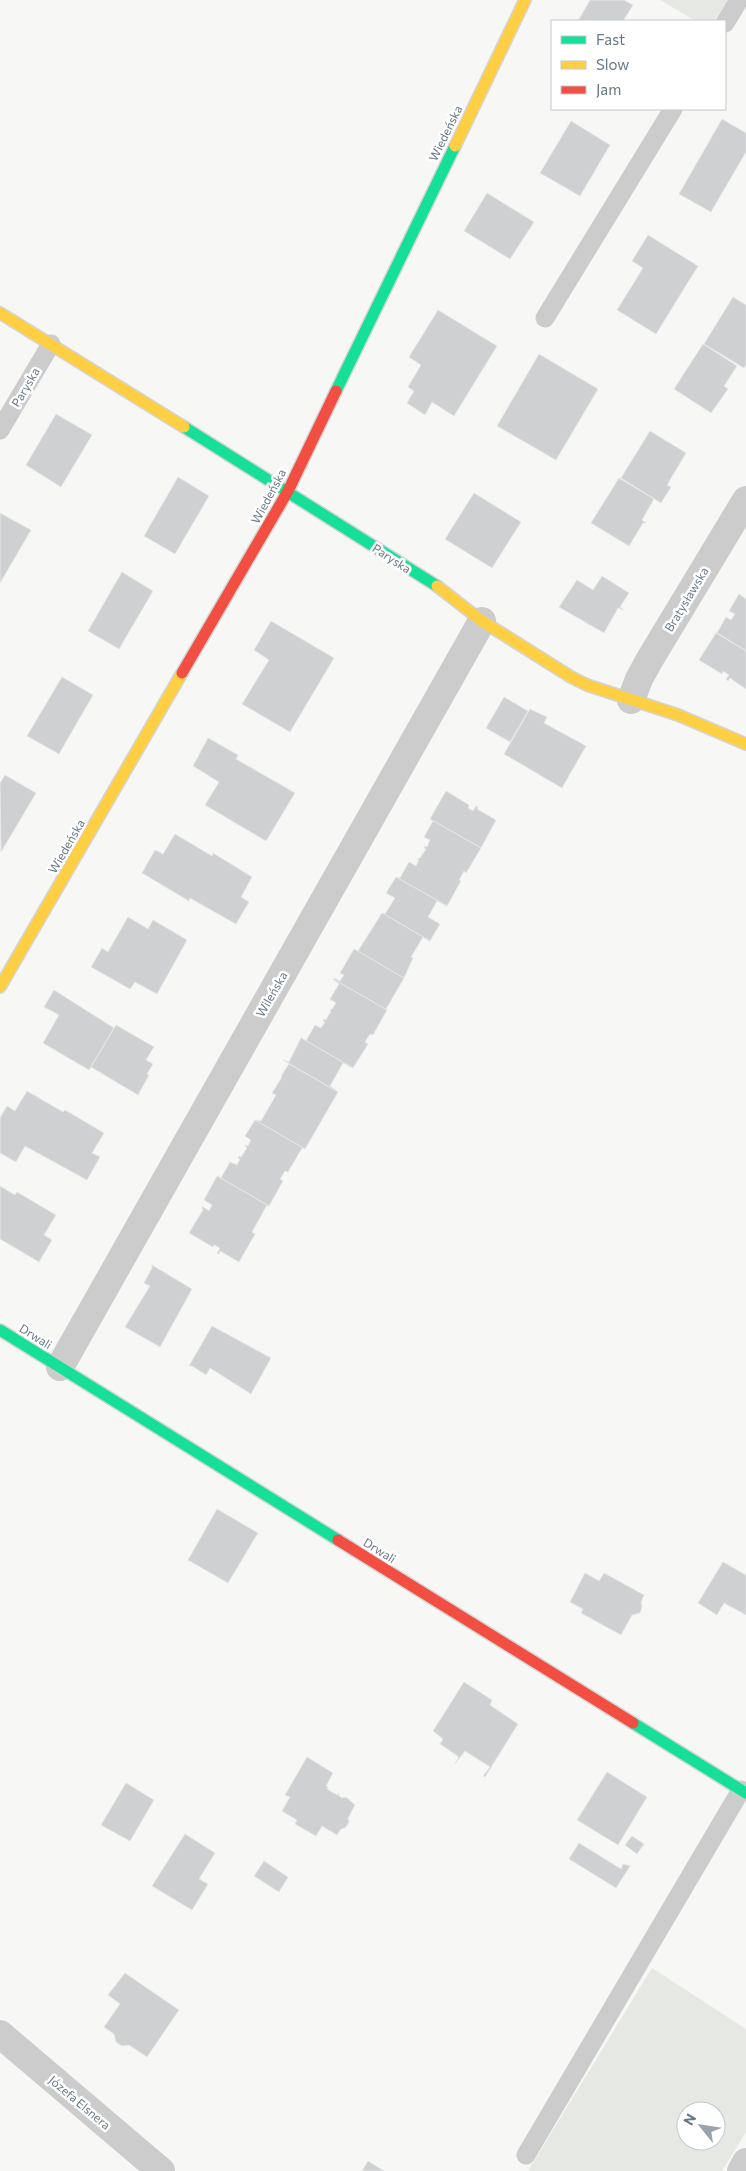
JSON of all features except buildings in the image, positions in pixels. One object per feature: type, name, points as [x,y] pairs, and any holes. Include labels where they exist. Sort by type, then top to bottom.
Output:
[{"type":"street","name":"Wiedeńska","points":[[0,987],[288,491],[525,0]]},
{"type":"street","name":"Paryska","points":[[0,313],[288,491],[438,587],[482,621],[571,677],[631,700],[678,715],[746,744]]},
{"type":"street","name":"Bratysławska","points":[[631,700],[650,658],[746,500]]},
{"type":"street","name":"Wileńska","points":[[60,1367],[482,621]]},
{"type":"street","name":"Drwali","points":[[0,1330],[744,1791]]},
{"type":"street","name":"Józefa Elsnera","points":[[0,2034],[161,2171]]},
{"type":"street","points":[[741,2171],[746,2162]]},
{"type":"lane","points":[[726,21],[739,0]]},
{"type":"lane","points":[[545,318],[672,110]]},
{"type":"lane","name":"Paryska","points":[[0,430],[50,344]]},
{"type":"lane","points":[[526,2155],[744,1791]]},
{"type":"shaded area","points":[[660,0],[728,0],[715,20],[694,20]]},
{"type":"shaded area","points":[[652,1968],[746,2029],[746,2132],[722,2171],[528,2171]]},
{"type":"traffic: fast","points":[[336,391],[455,146]]},
{"type":"traffic: fast","points":[[184,427],[437,586]]},
{"type":"traffic: fast","points":[[0,1330],[338,1540]]},
{"type":"traffic: fast","points":[[633,1723],[746,1793]]},
{"type":"traffic: slow","points":[[455,146],[525,0]]},
{"type":"traffic: slow","points":[[0,313],[184,427]]},
{"type":"traffic: slow","points":[[437,586],[482,621],[571,677],[587,685],[678,715],[746,744]]},
{"type":"traffic: slow","points":[[0,987],[182,673]]},
{"type":"traffic: jam","points":[[182,673],[288,491],[336,391]]},
{"type":"traffic: jam","points":[[338,1540],[633,1723]]}]
